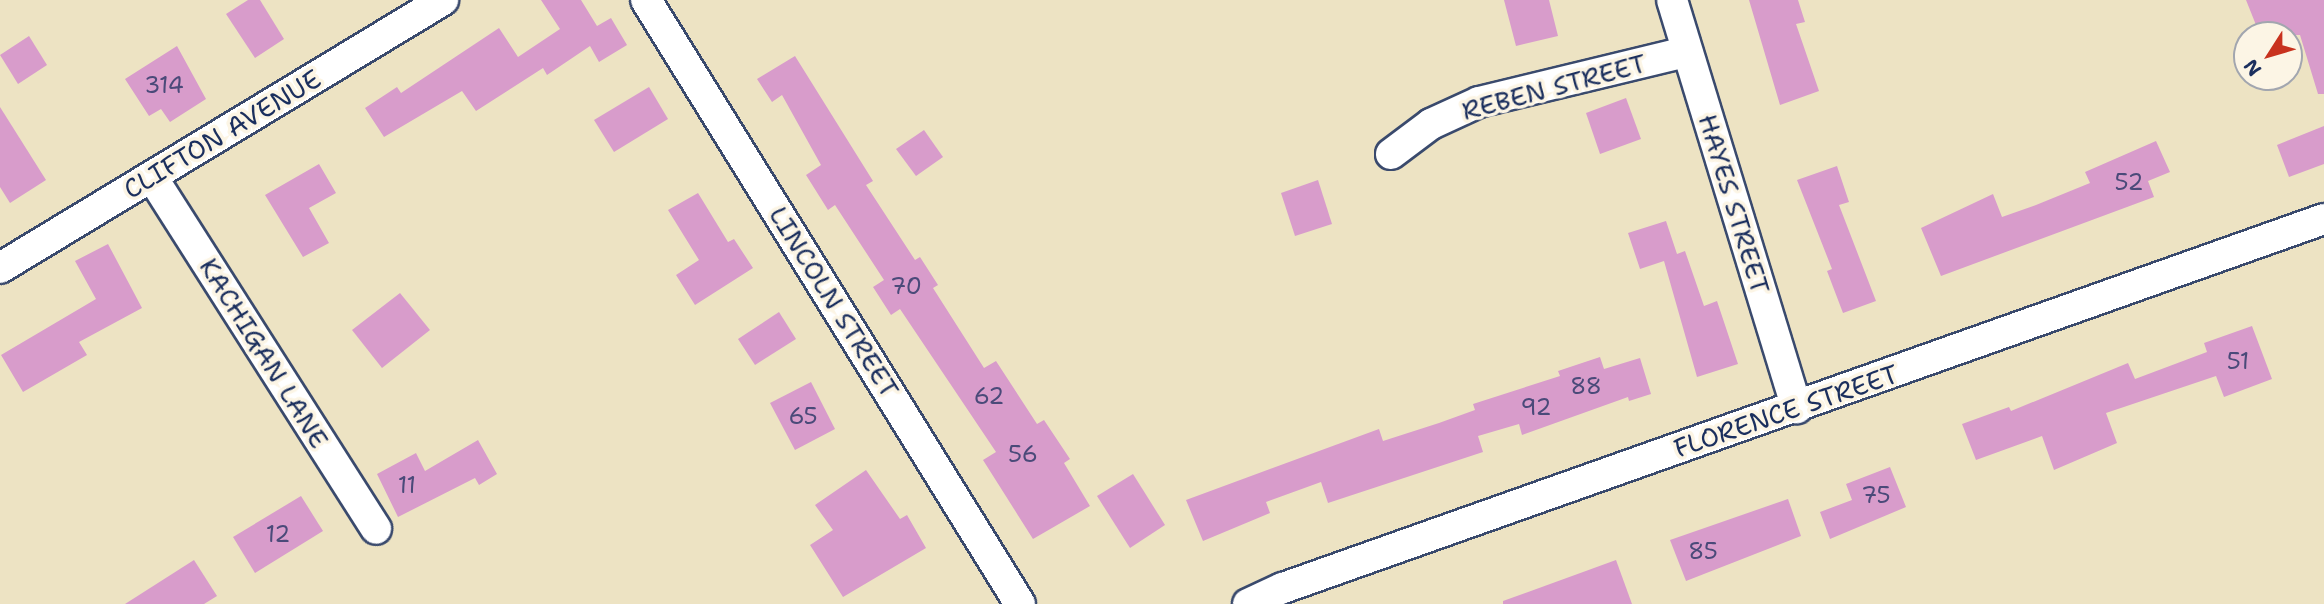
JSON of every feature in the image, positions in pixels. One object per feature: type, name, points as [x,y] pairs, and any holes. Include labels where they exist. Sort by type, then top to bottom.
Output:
[{"type":"street","name":"CLIFTON AVENUE","points":[[0,268],[443,0]]},
{"type":"street","name":"LINCOLN STREET","points":[[646,0],[1020,604]]},
{"type":"street","name":"HAYES STREET","points":[[1672,0],[1797,408]]},
{"type":"street","name":"REBEN STREET","points":[[1391,154],[1431,124],[1479,102],[1686,52]]},
{"type":"street","name":"KACHIGAN LANE","points":[[152,177],[376,529]]},
{"type":"street","name":"FLORENCE STREET","points":[[1248,604],[1283,588],[2324,219]]},
{"type":"building","points":[[248,0],[260,0],[284,39],[255,58],[226,14]]},
{"type":"building","points":[[541,0],[581,0],[597,26],[611,18],[627,45],[599,62],[590,46],[547,75],[543,68],[476,111],[462,91],[384,137],[365,108],[397,87],[401,93],[499,28],[518,57],[560,29]]},
{"type":"building","points":[[1504,0],[1549,0],[1558,36],[1516,46]]},
{"type":"building","points":[[1749,0],[1798,0],[1805,22],[1796,24],[1819,91],[1780,105]]},
{"type":"building","points":[[2246,0],[2324,0],[2324,94],[2318,94],[2303,45],[2303,21],[2254,21]]},
{"type":"building","points":[[29,36],[47,65],[18,84],[0,55]]},
{"type":"building","points":[[177,46],[206,99],[170,122],[161,109],[149,116],[125,79]]},
{"type":"building","points":[[795,56],[873,181],[866,185],[915,260],[920,257],[938,285],[933,288],[984,368],[996,361],[1037,424],[1044,420],[1070,459],[1064,463],[1090,506],[1033,539],[983,460],[996,452],[900,309],[891,315],[873,287],[884,280],[835,205],[828,210],[806,175],[821,165],[782,95],[772,102],[757,79]]},
{"type":"building","points":[[649,87],[668,119],[614,152],[594,120]]},
{"type":"building","points":[[1626,98],[1641,139],[1600,154],[1586,113]]},
{"type":"building","points":[[0,107],[46,180],[10,203],[0,187]]},
{"type":"building","points":[[2324,126],[2324,164],[2289,177],[2277,145]]},
{"type":"building","points":[[924,130],[943,157],[916,176],[896,149]]},
{"type":"building","points":[[2156,141],[2170,172],[2148,181],[2154,197],[1941,276],[1921,228],[1993,194],[2002,217],[2036,205],[2090,183],[2085,172]]},
{"type":"building","points":[[319,164],[336,193],[309,208],[329,243],[303,257],[265,195]]},
{"type":"building","points":[[1837,166],[1849,202],[1839,205],[1876,301],[1843,313],[1827,271],[1832,269],[1797,180]]},
{"type":"building","points":[[1318,180],[1332,224],[1295,236],[1281,193]]},
{"type":"building","points":[[698,193],[728,242],[734,239],[753,268],[695,305],[676,275],[699,260],[668,210]]},
{"type":"building","points":[[1666,221],[1677,254],[1685,251],[1704,306],[1717,301],[1738,364],[1697,377],[1664,261],[1640,269],[1628,233]]},
{"type":"building","points":[[108,244],[142,308],[79,342],[87,355],[23,392],[1,355],[96,299],[75,261]]},
{"type":"building","points":[[400,293],[430,330],[382,368],[352,330]]},
{"type":"building","points":[[779,312],[796,339],[755,365],[738,339]]},
{"type":"building","points":[[2252,326],[2272,379],[2224,397],[2216,376],[2106,413],[2117,443],[2054,470],[2042,436],[1976,460],[1962,424],[2009,407],[2011,411],[2128,363],[2135,379],[2207,352],[2204,343]]},
{"type":"building","points":[[1600,357],[1604,369],[1640,358],[1651,394],[1629,401],[1628,397],[1522,435],[1519,424],[1478,436],[1483,452],[1328,503],[1321,482],[1266,502],[1270,513],[1203,541],[1186,500],[1379,429],[1383,441],[1439,423],[1475,410],[1473,404],[1560,376],[1558,371]]},
{"type":"building","points":[[811,382],[835,429],[795,450],[770,403]]},
{"type":"building","points":[[478,440],[497,474],[479,485],[475,478],[398,517],[377,474],[416,453],[425,471]]},
{"type":"building","points":[[1890,467],[1906,507],[1830,539],[1820,512],[1852,500],[1846,484]]},
{"type":"building","points":[[866,470],[900,519],[907,515],[926,548],[843,597],[810,545],[833,530],[815,505]]},
{"type":"building","points":[[1133,474],[1165,525],[1130,548],[1097,496]]},
{"type":"building","points":[[301,496],[323,531],[255,573],[233,537]]},
{"type":"building","points":[[1788,499],[1801,536],[1686,581],[1670,540]]},
{"type":"building","points":[[194,560],[217,596],[204,604],[125,604]]},
{"type":"building","points":[[1616,560],[1632,604],[1503,604],[1503,601]]}]
